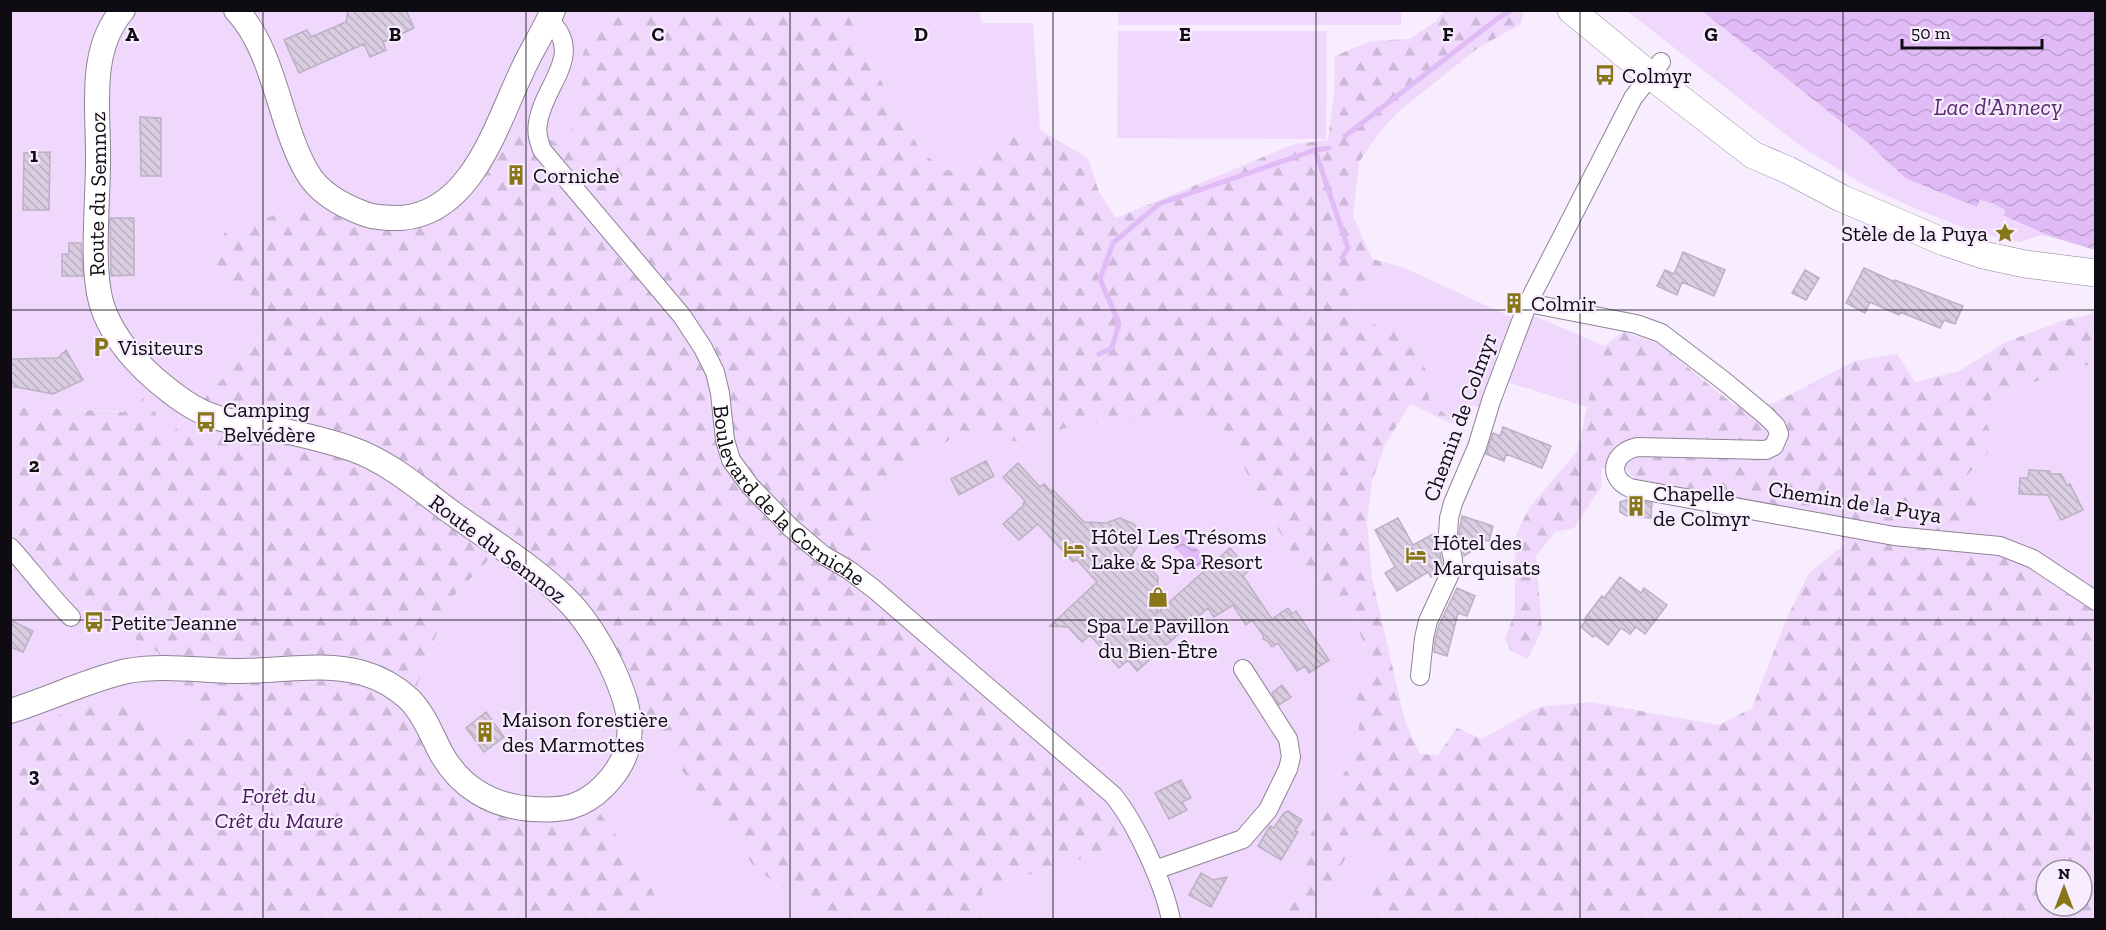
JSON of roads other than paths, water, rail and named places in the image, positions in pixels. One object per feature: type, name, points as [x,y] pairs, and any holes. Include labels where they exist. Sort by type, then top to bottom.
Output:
[{"type":"main road","name":"Route du Semnoz","points":[[10,711],[34,704],[85,683],[148,668],[230,671],[336,669],[362,672],[393,686],[411,701],[428,725],[442,756],[458,778],[471,790],[499,802],[534,809],[558,809],[590,800],[614,776],[628,744],[629,718],[623,690],[603,648],[586,622],[556,589],[392,469],[355,449],[276,429],[219,418],[198,411],[170,392],[138,364],[115,334],[99,297],[96,263],[98,88],[103,45],[110,26],[123,10]]},
{"type":"main road","points":[[236,10],[254,33],[307,173],[319,189],[349,208],[369,215],[390,218],[411,217],[430,211],[460,187],[476,169],[551,15]]},
{"type":"main road","points":[[1571,10],[1767,145],[1788,170],[1840,198],[1944,242],[1983,255],[2025,264],[2096,273]]},
{"type":"main road","points":[[1596,10],[1656,69]]},
{"type":"street","name":"Boulevard de la Corniche","points":[[551,15],[563,38],[564,50],[563,62],[543,104],[537,123],[537,137],[542,150],[682,316],[703,348],[715,372],[720,393],[725,440],[731,460],[750,486],[791,528],[823,555],[849,570],[874,589],[1104,786],[1123,807],[1155,870],[1171,920]]},
{"type":"street","name":"Chemin de Colmyr","points":[[1420,676],[1428,621],[1453,567],[1448,534],[1453,503],[1477,447],[1491,401],[1528,303],[1633,98],[1656,69]]},
{"type":"street","name":"Chemin de la Puya","points":[[1528,303],[1636,324],[1661,333],[1765,415],[1776,426],[1779,434],[1774,446],[1766,450],[1637,447],[1626,449],[1617,459],[1615,469],[1616,477],[1622,484],[1637,490],[1894,536],[2000,546],[2033,559],[2096,602]]},
{"type":"street","points":[[10,547],[34,573],[51,597],[71,617]]},
{"type":"street","points":[[1155,870],[1243,839],[1268,810],[1288,769],[1291,757],[1288,739],[1243,669]]},
{"type":"water","name":"Lac d'Annecy","points":[[1702,11],[2095,11],[2095,250],[2049,236],[2004,216],[2005,210],[1994,204],[1980,200],[1977,207],[1905,178],[1868,143]]},
{"type":"water","points":[[1176,532],[1179,535],[1181,533],[1207,559],[1196,569],[1170,543],[1171,535]]},
{"type":"waterway","points":[[1345,136],[1497,19],[1512,10]]},
{"type":"waterway","points":[[1099,354],[1112,348],[1119,323],[1100,279],[1113,243],[1159,204],[1315,150],[1329,148]]},
{"type":"waterway","points":[[1315,150],[1348,248],[1342,258]]},
{"type":"place","name":"Colmyr","points":[[1605,75]]},
{"type":"place","name":"Corniche","points":[[516,175]]},
{"type":"place","name":"Stèle de la Puya","points":[[2005,233]]},
{"type":"place","name":"Colmir","points":[[1514,303]]},
{"type":"place","name":"Visiteurs","points":[[101,347]]},
{"type":"place","name":"Camping Belvédère","points":[[206,422]]},
{"type":"place","name":"Chapelle de Colmyr","points":[[1636,506]]},
{"type":"place","name":"Hôtel Les Trésoms Lake & Spa Resort","points":[[1074,549]]},
{"type":"place","name":"Hôtel des Marquisats","points":[[1416,555]]},
{"type":"place","name":"Spa Le Pavillon du Bien-Être","points":[[1158,597]]},
{"type":"place","name":"Petite Jeanne","points":[[94,622]]},
{"type":"place","name":"Maison forestière des Marmottes","points":[[485,732]]},
{"type":"park label","name":"Forêt du Crêt du Maure","points":[[279,808]]}]
